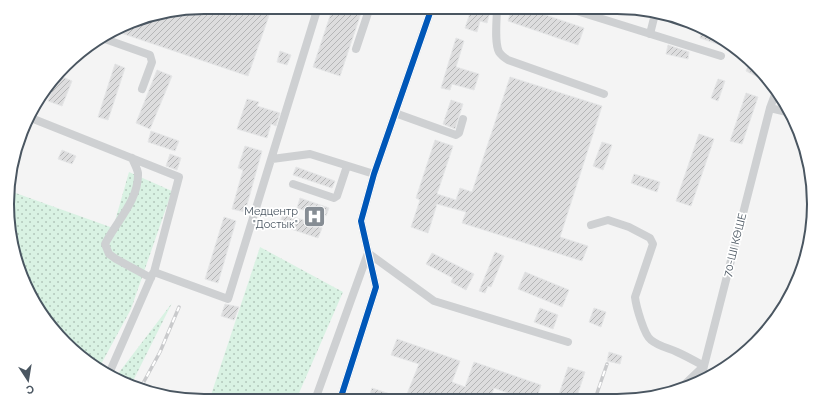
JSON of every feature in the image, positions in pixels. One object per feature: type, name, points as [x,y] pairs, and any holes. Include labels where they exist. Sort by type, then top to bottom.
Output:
[{"type":"street","points":[[132,158],[138,173],[135,191],[119,223],[110,234],[105,244],[109,254],[116,259],[152,275],[228,299],[316,14]]},
{"type":"street","points":[[356,49],[368,14]]},
{"type":"street","points":[[342,394],[376,287],[361,221],[374,174],[430,14]]},
{"type":"street","points":[[497,14],[497,44],[503,57],[604,94]]},
{"type":"street","points":[[586,14],[721,56]]},
{"type":"street","points":[[650,34],[654,18]]},
{"type":"street","points":[[107,40],[150,56],[152,62],[142,89]]},
{"type":"street","name":"70-ШІ КӨШЕ","points":[[703,373],[770,108],[774,97]]},
{"type":"street","points":[[770,108],[783,111]]},
{"type":"street","points":[[395,113],[456,135],[459,133],[463,119]]},
{"type":"street","points":[[34,119],[179,177],[152,275],[111,370]]},
{"type":"street","points":[[272,159],[310,154],[374,174]]},
{"type":"street","points":[[293,184],[334,198],[337,196],[348,166]]},
{"type":"street","points":[[591,224],[608,220],[629,227],[650,238],[652,244],[635,297],[636,306],[649,339],[704,366],[689,380]]},
{"type":"street","points":[[368,253],[434,301],[568,342]]},
{"type":"street","points":[[317,394],[368,253]]},
{"type":"green space","points":[[129,172],[172,191],[131,309],[101,364],[88,355],[61,329],[39,299],[28,277],[20,253],[14,216],[14,192],[113,228]]},
{"type":"green space","points":[[260,247],[343,292],[299,394],[211,394]]},
{"type":"green space","points":[[172,303],[133,381],[118,373]]},
{"type":"building","points":[[192,14],[270,14],[248,76],[121,33],[131,28],[155,20]]},
{"type":"building","points":[[331,14],[361,14],[340,76],[313,67]]},
{"type":"building","points":[[470,14],[489,14],[487,23],[480,21],[477,32],[465,28]]},
{"type":"building","points":[[510,14],[543,14],[584,28],[578,45],[508,21]]},
{"type":"building","points":[[701,34],[723,46],[700,38]]},
{"type":"building","points":[[456,38],[464,41],[456,67],[479,74],[474,90],[452,84],[450,90],[441,88]]},
{"type":"building","points":[[668,45],[689,52],[688,59],[666,54]]},
{"type":"building","points":[[280,51],[291,55],[287,65],[277,62]]},
{"type":"building","points":[[115,64],[125,68],[108,120],[98,117]]},
{"type":"building","points":[[748,67],[758,77],[746,71]]},
{"type":"building","points":[[157,70],[172,76],[150,129],[136,123]]},
{"type":"building","points":[[63,77],[72,81],[62,106],[48,101],[53,88]]},
{"type":"building","points":[[510,77],[602,106],[560,237],[588,246],[582,261],[462,223],[466,212],[437,204],[428,233],[411,227],[420,200],[416,198],[435,140],[453,146],[437,194],[456,200],[460,188],[472,192]]},
{"type":"building","points":[[718,79],[725,81],[718,101],[711,98]]},
{"type":"building","points":[[746,93],[758,97],[742,144],[730,141]]},
{"type":"building","points":[[247,99],[259,102],[257,106],[280,113],[276,126],[271,124],[267,138],[237,129]]},
{"type":"building","points":[[451,100],[463,104],[455,129],[443,124]]},
{"type":"building","points":[[151,131],[179,141],[175,151],[148,142]]},
{"type":"building","points":[[699,134],[714,139],[691,206],[676,201]]},
{"type":"building","points":[[602,142],[612,145],[603,170],[593,166]]},
{"type":"building","points":[[245,146],[262,151],[245,212],[232,209],[243,170],[238,168]]},
{"type":"building","points":[[62,150],[76,156],[72,164],[58,159]]},
{"type":"building","points":[[170,154],[181,158],[177,170],[166,166]]},
{"type":"building","points":[[296,167],[335,181],[332,188],[293,175]]},
{"type":"building","points":[[634,174],[660,182],[657,192],[631,183]]},
{"type":"building","points":[[300,198],[329,208],[326,216],[321,214],[317,226],[322,228],[318,238],[279,225],[283,214],[307,221],[310,212],[297,208]]},
{"type":"building","points":[[224,217],[236,221],[218,283],[205,279]]},
{"type":"building","points":[[495,252],[504,256],[491,287],[488,286],[485,293],[479,291]]},
{"type":"building","points":[[432,253],[474,274],[466,290],[451,282],[453,278],[426,264]]},
{"type":"building","points":[[525,272],[569,290],[562,307],[518,289]]},
{"type":"building","points":[[225,304],[239,307],[234,320],[221,316]]},
{"type":"building","points":[[540,308],[558,315],[553,329],[534,322]]},
{"type":"building","points":[[594,308],[606,312],[601,327],[589,322]]},
{"type":"building","points":[[397,339],[460,361],[452,382],[465,387],[474,362],[541,385],[538,394],[511,394],[494,388],[492,394],[407,394],[419,364],[391,355]]},
{"type":"building","points":[[609,352],[622,356],[620,364],[607,361]]},
{"type":"building","points":[[568,367],[585,372],[578,394],[559,394]]},
{"type":"building","points":[[372,388],[390,394],[370,394]]},
{"type":"railway","points":[[143,384],[160,352],[179,307]]},
{"type":"railway","points":[[597,394],[607,364]]},
{"type":"cycle path","points":[[342,394],[376,287],[361,221],[374,174],[430,14]]},
{"type":"place","name":"Медцентр \"Достык\"","points":[[314,217]]}]
